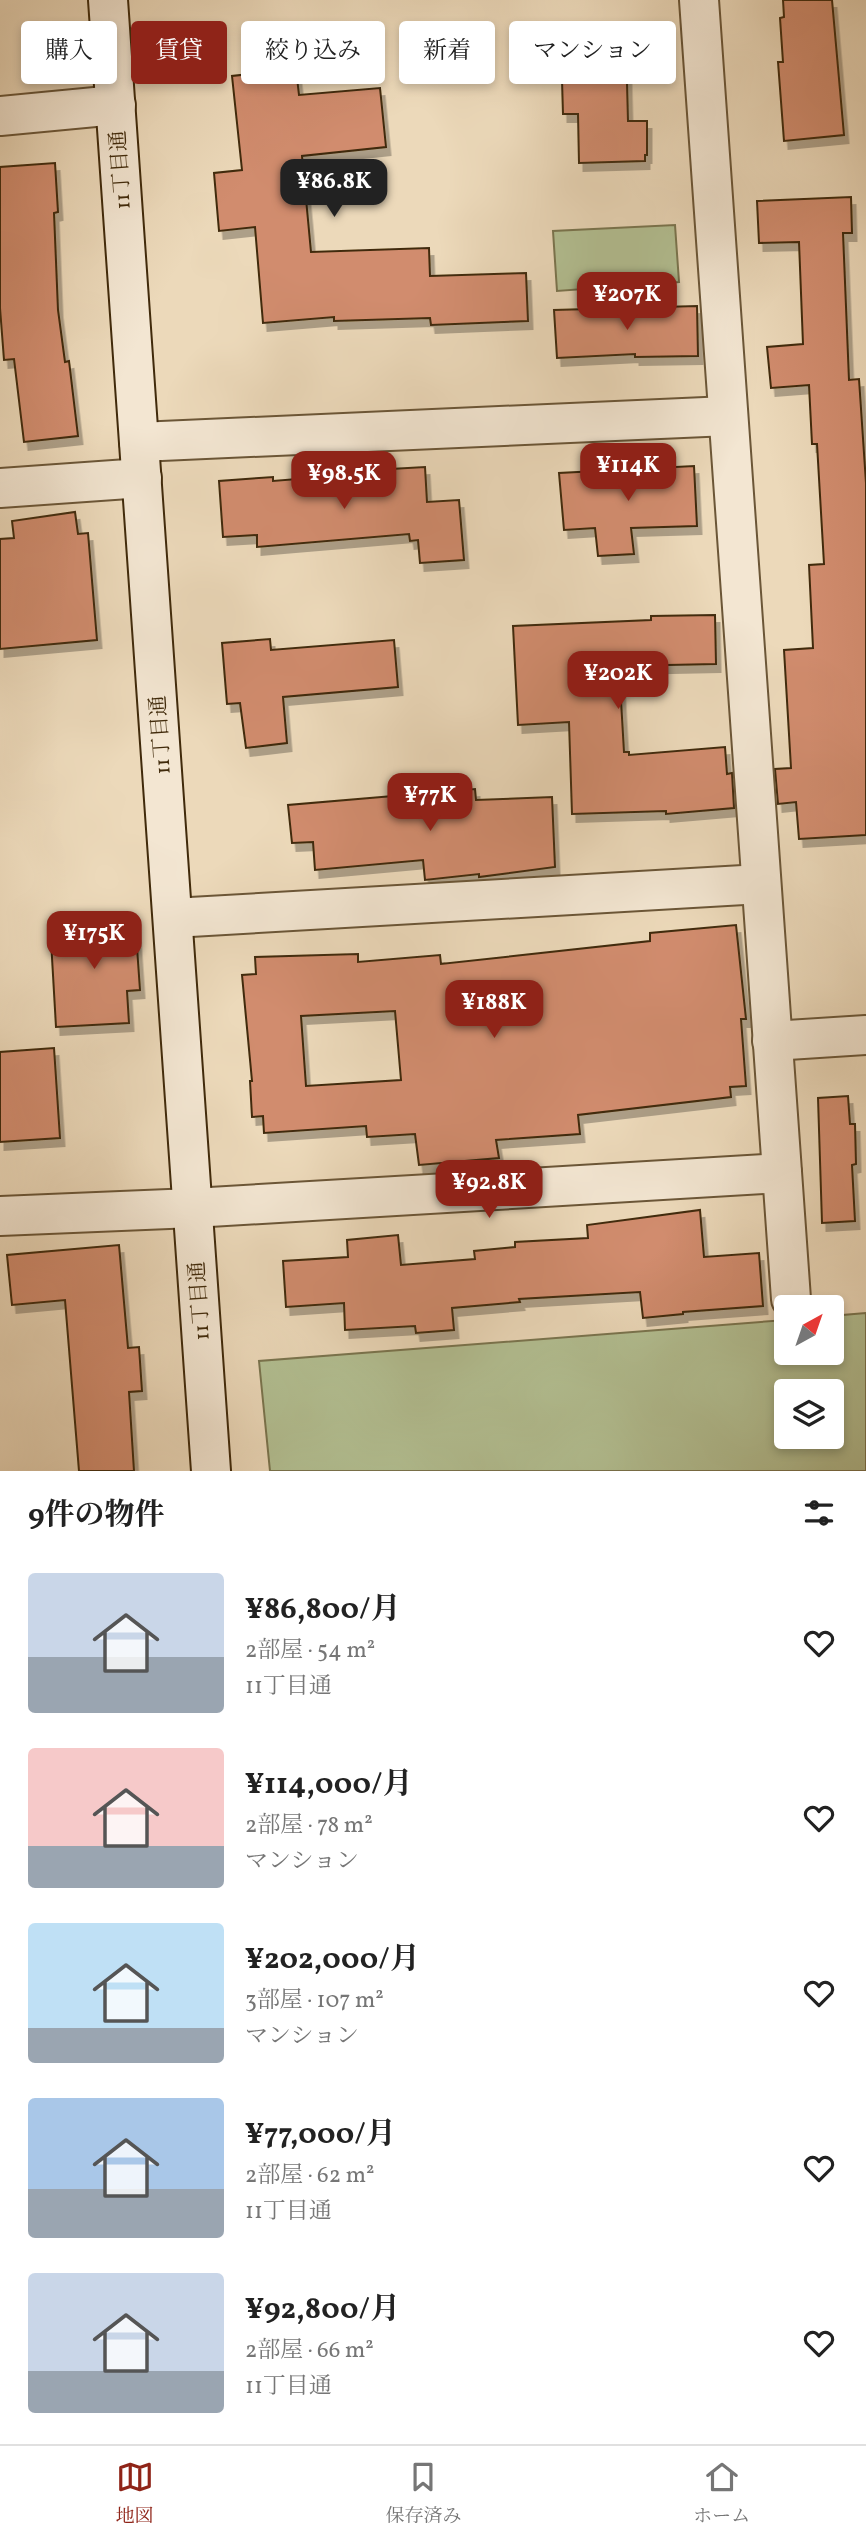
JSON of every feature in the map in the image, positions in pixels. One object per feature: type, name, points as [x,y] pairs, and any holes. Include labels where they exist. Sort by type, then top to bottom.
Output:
[{"type":"street","name":"11丁目通","points":[[108,0],[211,1471]]},
{"type":"street","points":[[699,0],[791,1295]]},
{"type":"street","points":[[0,116],[116,105]]},
{"type":"street","points":[[0,488],[141,460],[728,416]]},
{"type":"street","points":[[173,918],[761,884]]},
{"type":"street","points":[[772,1041],[866,1035]]},
{"type":"street","points":[[0,1216],[192,1208],[782,1173]]},
{"type":"green space","points":[[675,225],[679,282],[557,291],[553,231]]},
{"type":"green space","points":[[866,1313],[866,1471],[270,1471],[259,1361],[774,1321],[774,1365],[844,1365],[844,1315]]},
{"type":"building","points":[[783,0],[832,0],[844,135],[784,141],[778,62],[783,62],[780,18],[784,17]]},
{"type":"building","points":[[241,75],[241,84],[298,84],[299,95],[380,88],[386,147],[302,156],[311,252],[429,248],[430,276],[526,273],[528,321],[431,325],[430,318],[334,321],[334,317],[263,323],[255,227],[219,231],[214,173],[242,170],[232,76]]},
{"type":"building","points":[[562,84],[627,84],[628,121],[647,121],[645,161],[579,163],[578,114],[563,114]]},
{"type":"building","points":[[55,163],[58,310],[65,362],[69,361],[78,436],[24,442],[14,359],[4,360],[0,308],[0,167]]},
{"type":"building","points":[[851,197],[852,233],[843,233],[849,380],[859,379],[866,483],[866,835],[799,839],[796,802],[778,804],[775,769],[791,768],[784,650],[813,648],[809,565],[824,564],[817,444],[812,444],[809,385],[771,388],[767,347],[803,344],[799,242],[759,243],[757,201]]},
{"type":"building","points":[[697,306],[698,356],[635,357],[635,354],[557,358],[554,310]]},
{"type":"building","points":[[694,466],[697,526],[631,528],[634,554],[598,556],[595,528],[564,530],[559,473]]},
{"type":"building","points":[[425,467],[427,502],[459,500],[464,560],[420,563],[418,540],[410,541],[409,534],[257,547],[257,535],[223,537],[219,481],[273,477],[273,481]]},
{"type":"building","points":[[75,512],[78,534],[88,533],[97,640],[0,649],[0,539],[14,538],[12,521]]},
{"type":"building","points":[[715,615],[716,664],[619,666],[624,752],[629,752],[629,755],[725,747],[727,774],[732,773],[734,808],[666,814],[666,811],[572,814],[569,722],[518,725],[513,626],[651,620],[651,616]]},
{"type":"building","points":[[270,639],[271,650],[394,640],[398,687],[283,697],[287,743],[246,748],[240,703],[227,704],[222,643]]},
{"type":"building","points":[[475,789],[476,800],[552,797],[555,867],[479,877],[479,874],[425,880],[423,860],[315,870],[313,842],[292,843],[288,805]]},
{"type":"building","points":[[135,919],[140,990],[127,991],[129,1023],[56,1027],[50,923]]},
{"type":"building","points":[[736,925],[746,1019],[741,1019],[746,1086],[730,1087],[731,1097],[578,1115],[580,1134],[496,1140],[499,1158],[419,1165],[415,1134],[367,1137],[366,1126],[264,1133],[263,1116],[252,1117],[252,1081],[242,975],[256,974],[255,957],[358,954],[358,962],[440,955],[441,964],[650,941],[650,933]],"holes":[[[395,1011],[401,1080],[306,1086],[301,1016]]]},
{"type":"building","points":[[54,1048],[60,1138],[0,1142],[0,1052]]},
{"type":"building","points":[[848,1096],[850,1124],[855,1124],[856,1164],[852,1165],[855,1221],[822,1223],[818,1098]]},
{"type":"building","points":[[700,1210],[704,1257],[759,1253],[763,1306],[643,1318],[640,1292],[519,1299],[520,1302],[452,1308],[454,1330],[416,1333],[415,1326],[345,1330],[344,1303],[286,1307],[283,1261],[348,1257],[347,1240],[398,1235],[401,1265],[475,1259],[474,1251],[515,1247],[515,1242],[588,1238],[587,1225]]},
{"type":"building","points":[[119,1245],[128,1348],[139,1347],[142,1391],[129,1392],[134,1471],[79,1471],[65,1300],[12,1305],[7,1255]]}]
